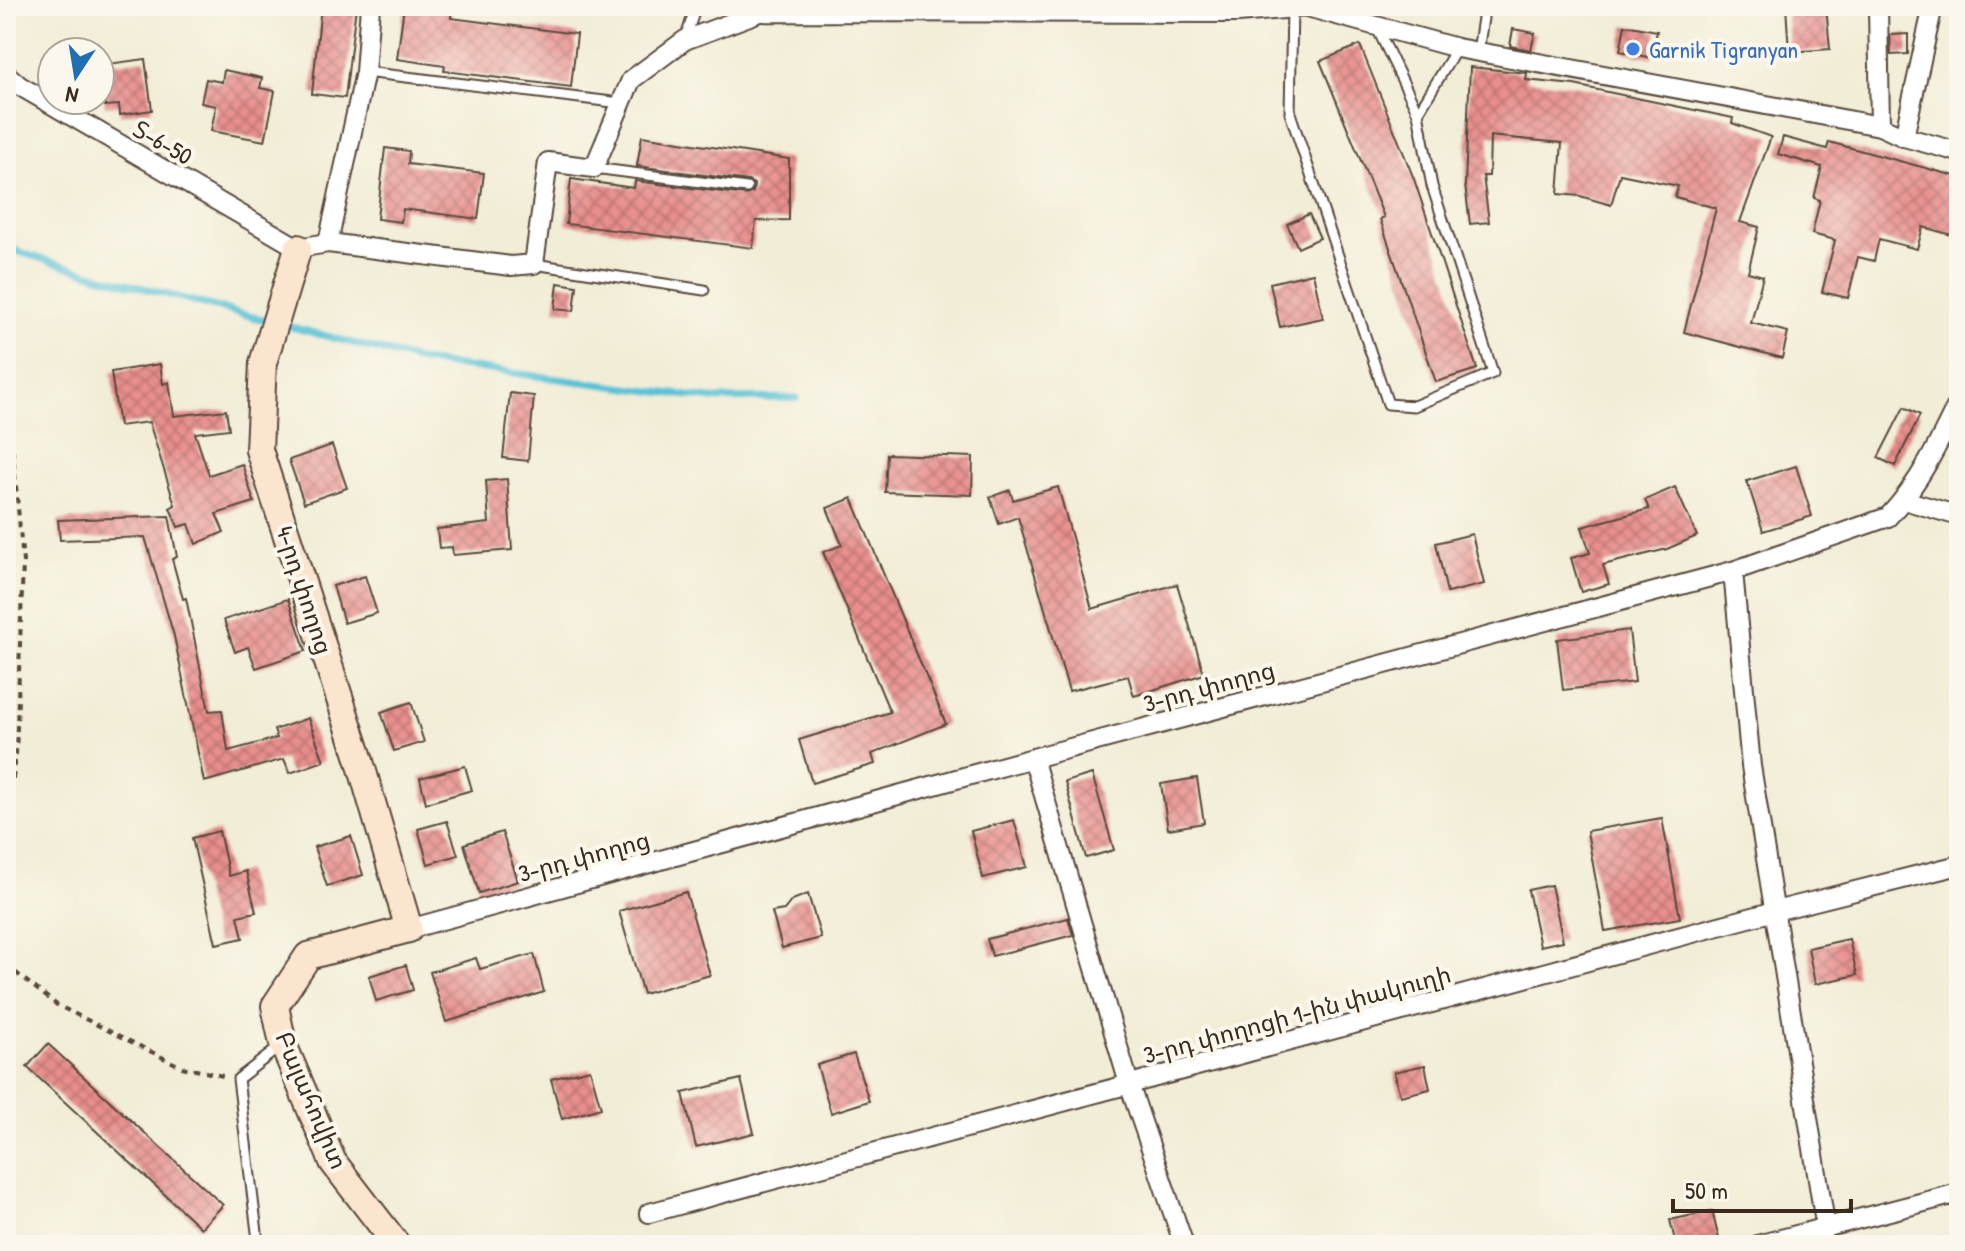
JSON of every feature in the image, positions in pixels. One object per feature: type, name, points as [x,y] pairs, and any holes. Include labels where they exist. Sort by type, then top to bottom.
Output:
[{"type":"street","points":[[328,243],[365,72],[370,6]]},
{"type":"street","points":[[1878,6],[1880,126]]},
{"type":"street","points":[[1904,137],[1933,6]]},
{"type":"street","points":[[295,257],[328,243],[511,266],[534,264],[548,162],[594,168],[631,80],[685,40],[760,12],[1238,13],[1307,7],[1457,48],[1880,126],[1904,137],[1959,152]]},
{"type":"street","name":"Տ-6-50","points":[[6,74],[20,86],[295,257]]},
{"type":"street","name":"4-րդ փողոց","points":[[295,257],[263,363],[259,450],[359,758],[409,929]]},
{"type":"street","name":"3-րդ փողոց","points":[[409,929],[1733,571],[1888,517],[1928,466],[1959,401]]},
{"type":"street","points":[[1904,500],[1959,516]]},
{"type":"street","points":[[1733,571],[1751,766],[1826,1229]]},
{"type":"street","points":[[1033,758],[1129,1084],[1184,1245]]},
{"type":"street","name":"3-րդ փողոցի 1-ին փակուղի","points":[[649,1213],[1775,911],[1959,865]]},
{"type":"street","name":"Բալահովիտ","points":[[397,1245],[333,1162],[283,1044],[275,1006],[308,956],[409,929]]},
{"type":"street","points":[[1758,1245],[1959,1193]]},
{"type":"lane","points":[[685,40],[696,6]]},
{"type":"lane","points":[[1478,52],[1483,18],[1481,6]]},
{"type":"lane","points":[[1292,8],[1290,113],[1388,404],[1414,406],[1493,373],[1432,186],[1418,113],[1375,24]]},
{"type":"lane","points":[[1418,113],[1457,48]]},
{"type":"lane","points":[[365,72],[621,103]]},
{"type":"lane","points":[[594,168],[747,188]]},
{"type":"lane","points":[[534,264],[704,290]]},
{"type":"lane","points":[[255,1245],[258,1240],[238,1079],[283,1044]]},
{"type":"path","points":[[6,415],[10,421],[23,562],[16,754],[6,834]]},
{"type":"path","points":[[6,965],[57,1005],[98,1026],[182,1067],[238,1079]]},
{"type":"building","points":[[321,6],[356,6],[345,98],[312,94]]},
{"type":"building","points":[[404,6],[452,6],[451,18],[577,34],[571,87],[444,71],[445,66],[397,59]]},
{"type":"building","points":[[1786,6],[1826,6],[1830,49],[1789,52]]},
{"type":"building","points":[[1625,25],[1657,31],[1652,58],[1620,51]]},
{"type":"building","points":[[1513,29],[1535,33],[1531,50],[1510,46]]},
{"type":"building","points":[[1908,34],[1908,54],[1891,55],[1890,35]]},
{"type":"building","points":[[1360,45],[1414,179],[1477,369],[1436,382],[1380,219],[1384,217],[1320,61]]},
{"type":"building","points":[[145,59],[152,110],[120,115],[119,105],[116,105],[116,63]]},
{"type":"building","points":[[1470,67],[1527,73],[1526,80],[1574,85],[1733,118],[1732,123],[1771,137],[1740,222],[1759,227],[1748,272],[1763,276],[1751,323],[1788,332],[1782,358],[1684,332],[1716,208],[1675,197],[1678,186],[1620,174],[1611,205],[1580,196],[1558,194],[1562,143],[1490,136],[1489,176],[1483,176],[1489,222],[1470,224],[1465,185]]},
{"type":"building","points":[[224,70],[262,78],[260,88],[275,91],[265,141],[211,131],[216,106],[201,103],[206,79],[222,82]]},
{"type":"building","points":[[642,136],[789,159],[789,220],[756,221],[753,248],[566,224],[571,179],[634,188],[635,181],[746,195],[753,192],[754,184],[748,181],[637,166]]},
{"type":"building","points":[[1783,137],[1827,149],[1829,142],[1959,177],[1959,237],[1923,227],[1917,249],[1879,239],[1874,261],[1858,257],[1848,298],[1822,292],[1835,240],[1812,234],[1820,200],[1814,198],[1822,167],[1778,154]]},
{"type":"building","points":[[385,148],[409,151],[408,164],[484,173],[478,219],[403,209],[401,222],[377,219]]},
{"type":"building","points":[[1309,214],[1320,238],[1298,248],[1287,224]]},
{"type":"building","points":[[1313,273],[1323,318],[1280,327],[1270,283]]},
{"type":"building","points":[[558,283],[577,286],[574,311],[555,309]]},
{"type":"building","points":[[160,364],[163,384],[169,382],[174,416],[226,410],[229,429],[195,433],[209,475],[242,464],[254,502],[216,514],[224,532],[196,544],[189,524],[178,527],[170,508],[175,505],[149,422],[119,426],[111,372]]},
{"type":"building","points":[[510,393],[534,396],[528,461],[503,458]]},
{"type":"building","points":[[1904,407],[1920,415],[1895,466],[1878,458]]},
{"type":"building","points":[[332,445],[347,488],[304,503],[289,460]]},
{"type":"building","points":[[887,454],[973,457],[972,495],[885,492]]},
{"type":"building","points":[[1796,466],[1812,516],[1763,531],[1747,481]]},
{"type":"building","points":[[507,479],[512,550],[453,555],[452,547],[439,548],[437,529],[489,523],[486,481]]},
{"type":"building","points":[[1058,487],[1092,609],[1177,584],[1204,674],[1134,696],[1128,676],[1069,691],[1018,517],[999,524],[990,497],[1010,490],[1013,500]]},
{"type":"building","points":[[1675,487],[1697,536],[1667,549],[1603,565],[1609,584],[1581,592],[1571,558],[1590,553],[1582,527],[1649,509],[1645,500]]},
{"type":"building","points":[[852,498],[946,724],[872,754],[875,764],[812,783],[799,740],[890,712],[823,552],[842,545],[827,508]]},
{"type":"building","points":[[169,516],[177,557],[172,559],[183,599],[186,598],[209,711],[222,710],[228,751],[277,738],[274,730],[308,718],[324,761],[290,773],[284,759],[204,782],[174,636],[145,537],[60,540],[58,520]]},
{"type":"building","points":[[1472,534],[1484,584],[1447,593],[1436,543]]},
{"type":"building","points":[[365,576],[377,613],[344,623],[333,586]]},
{"type":"building","points":[[288,599],[306,651],[256,668],[248,647],[235,652],[224,620]]},
{"type":"building","points":[[1629,630],[1635,682],[1563,690],[1557,639]]},
{"type":"building","points":[[411,702],[424,742],[394,751],[381,712]]},
{"type":"building","points":[[465,766],[472,790],[426,803],[420,778]]},
{"type":"building","points":[[1092,774],[1114,850],[1086,858],[1065,782]]},
{"type":"building","points":[[1197,778],[1204,823],[1168,829],[1161,784]]},
{"type":"building","points":[[1662,818],[1680,918],[1605,931],[1587,831]]},
{"type":"building","points":[[1014,820],[1027,867],[983,878],[971,831]]},
{"type":"building","points":[[447,821],[458,855],[428,864],[418,829]]},
{"type":"building","points":[[219,831],[229,876],[246,871],[256,912],[238,916],[243,938],[216,944],[192,838]]},
{"type":"building","points":[[502,832],[518,881],[479,893],[464,844]]},
{"type":"building","points":[[351,836],[363,875],[327,886],[314,847]]},
{"type":"building","points":[[1551,885],[1563,941],[1540,946],[1528,890]]},
{"type":"building","points":[[686,892],[710,975],[643,994],[619,911]]},
{"type":"building","points":[[808,894],[821,938],[782,948],[772,912],[784,910],[792,900]]},
{"type":"building","points":[[1068,918],[1073,935],[992,956],[987,939]]},
{"type":"building","points":[[1849,939],[1857,975],[1815,984],[1808,948]]},
{"type":"building","points":[[534,954],[544,992],[446,1022],[430,972],[476,958],[480,969]]},
{"type":"building","points":[[406,965],[413,990],[376,1001],[369,976]]},
{"type":"building","points":[[48,1044],[223,1205],[201,1228],[27,1067]]},
{"type":"building","points":[[854,1054],[869,1101],[831,1113],[817,1065]]},
{"type":"building","points":[[1425,1065],[1430,1089],[1400,1096],[1394,1072]]},
{"type":"building","points":[[590,1069],[601,1108],[562,1119],[551,1079]]},
{"type":"building","points":[[741,1079],[754,1133],[696,1147],[683,1093]]},
{"type":"building","points":[[1712,1211],[1719,1239],[1676,1245],[1670,1220]]},
{"type":"waterway","points":[[6,244],[19,252],[95,275],[268,321]]},
{"type":"waterway","points":[[280,324],[421,361],[712,399],[796,398]]},
{"type":"place","name":"Garnik Tigranyan","points":[[1633,49]]}]
